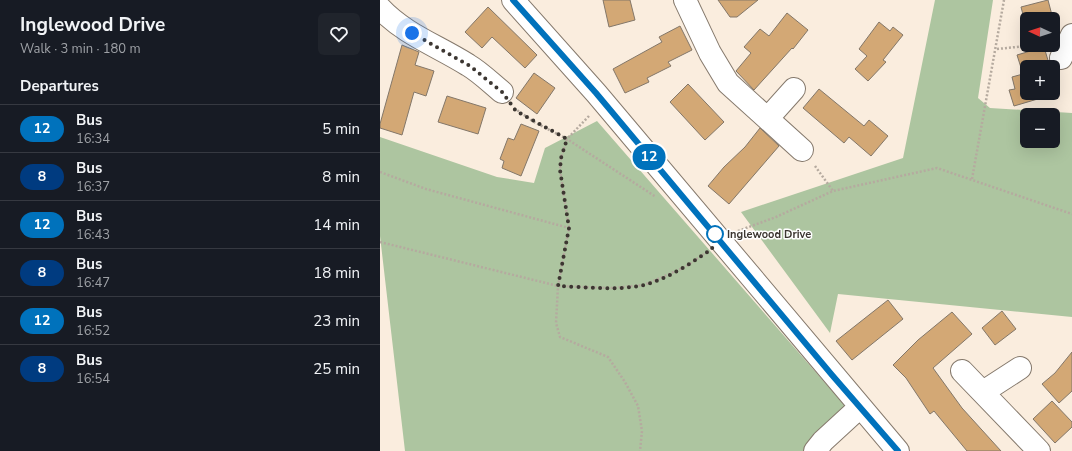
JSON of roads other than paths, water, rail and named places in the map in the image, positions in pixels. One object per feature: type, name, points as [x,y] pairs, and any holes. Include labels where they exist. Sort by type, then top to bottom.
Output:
[{"type":"street","points":[[513,0],[596,93],[898,451]]},
{"type":"street","points":[[685,0],[710,54],[728,83],[802,150]]},
{"type":"street","points":[[384,19],[470,66],[502,92]]},
{"type":"street","points":[[1061,58],[1072,35]]},
{"type":"street","points":[[768,118],[794,89]]},
{"type":"street","points":[[983,392],[1020,368]]},
{"type":"street","points":[[962,371],[1040,451]]},
{"type":"street","points":[[815,451],[823,441],[860,407]]},
{"type":"place","name":"Inglewood Drive","points":[[715,234]]}]
